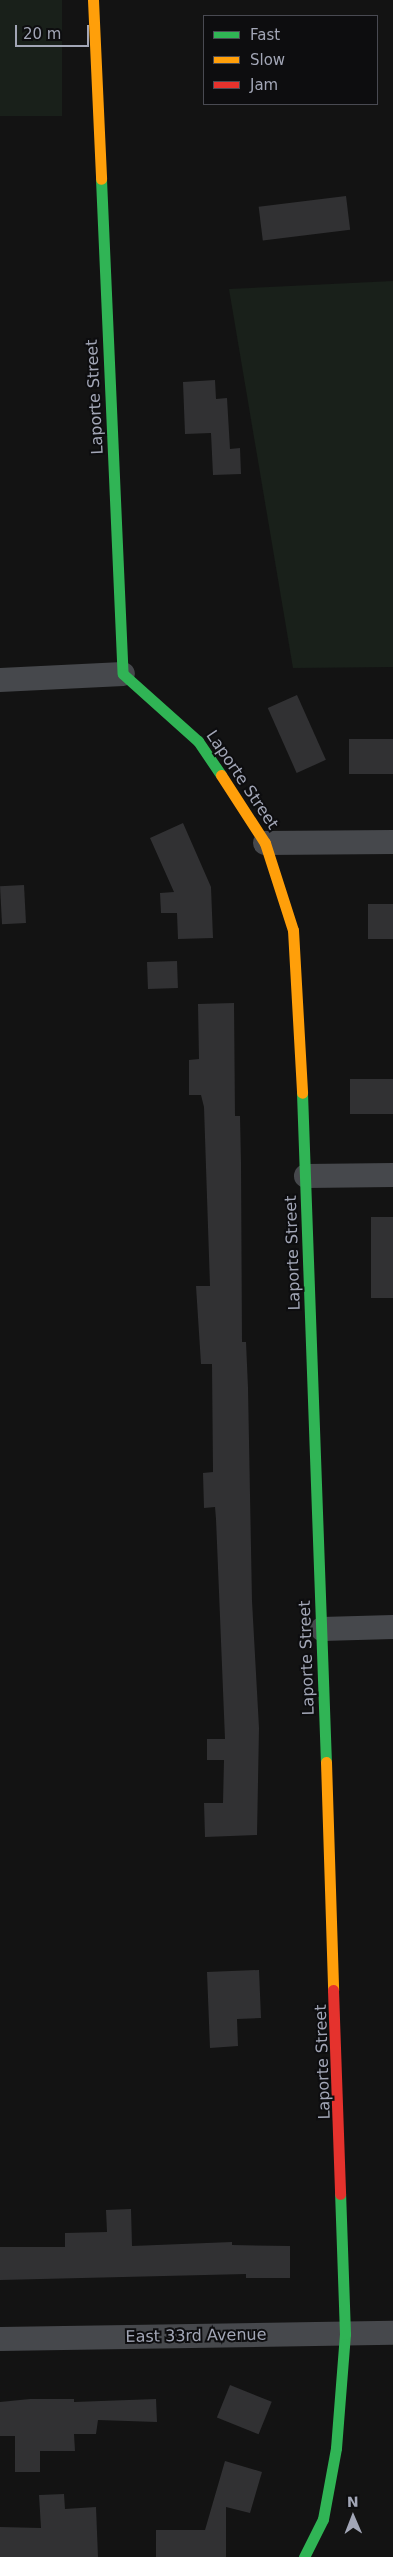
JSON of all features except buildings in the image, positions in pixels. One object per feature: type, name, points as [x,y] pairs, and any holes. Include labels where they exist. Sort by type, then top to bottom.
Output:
[{"type":"street","name":"Laporte Street","points":[[93,0],[123,674],[198,741],[266,843],[293,930],[306,1176],[345,2334],[336,2448],[323,2519],[304,2557]]},
{"type":"street","points":[[0,680],[123,674]]},
{"type":"street","points":[[266,843],[393,842]]},
{"type":"street","points":[[306,1176],[393,1175]]},
{"type":"street","points":[[322,1629],[393,1627]]},
{"type":"street","name":"East 33rd Avenue","points":[[0,2339],[393,2334]]},
{"type":"shaded area","points":[[0,0],[62,0],[62,116],[0,116]]},
{"type":"shaded area","points":[[393,281],[393,667],[293,668],[229,289]]},
{"type":"traffic: fast","points":[[101,179],[123,674],[198,741],[221,775]]},
{"type":"traffic: fast","points":[[302,1093],[326,1762]]},
{"type":"traffic: fast","points":[[304,2557],[323,2519],[336,2448],[345,2334],[340,2194]]},
{"type":"traffic: slow","points":[[93,0],[101,179]]},
{"type":"traffic: slow","points":[[221,775],[265,843],[293,930],[302,1093]]},
{"type":"traffic: slow","points":[[326,1762],[333,1990]]},
{"type":"traffic: jam","points":[[333,1990],[340,2194]]}]
